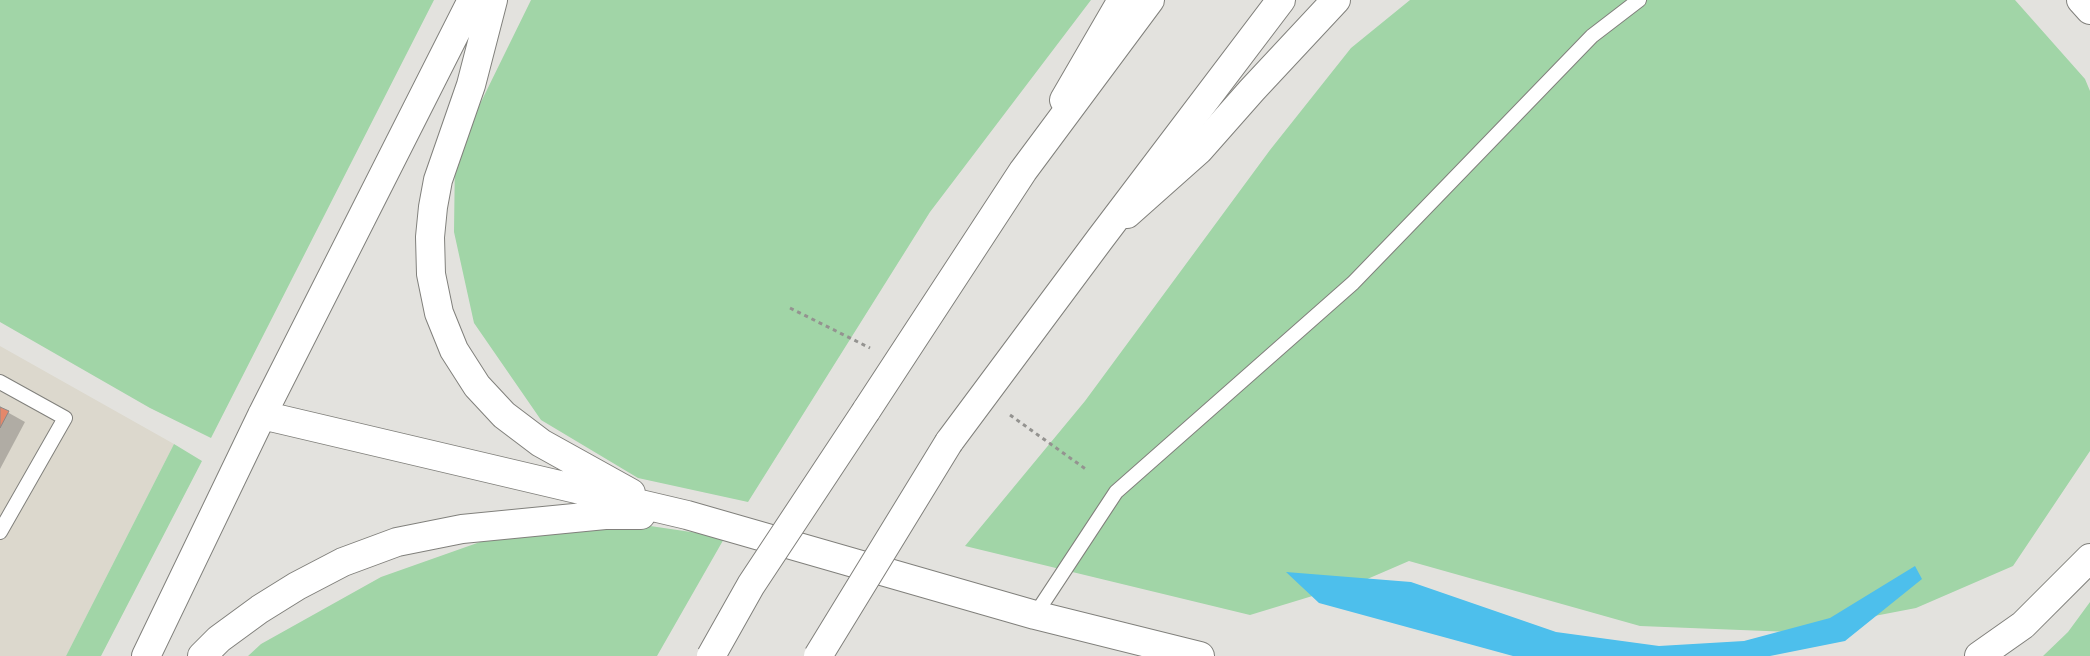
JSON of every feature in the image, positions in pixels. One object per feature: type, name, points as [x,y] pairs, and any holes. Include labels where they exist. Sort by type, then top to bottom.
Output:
[{"type":"main road","points":[[146,656],[262,415],[472,0]]},
{"type":"main road","points":[[493,0],[471,85],[438,180],[432,207],[430,274],[438,313],[454,350],[477,386],[504,415],[540,443],[660,509]]},
{"type":"main road","points":[[1023,171],[1122,0]]},
{"type":"main road","points":[[711,656],[751,586],[1023,171],[1150,0]]},
{"type":"main road","points":[[818,656],[950,442],[1100,239],[1281,0]]},
{"type":"main road","points":[[1100,239],[1199,150],[1336,0]]},
{"type":"main road","points":[[2081,0],[2090,10]]},
{"type":"main road","points":[[262,415],[687,515],[1035,615],[1200,656]]},
{"type":"main road","points":[[202,656],[220,639],[260,608],[296,586],[343,562],[397,542],[462,529],[529,522],[605,515],[687,515]]},
{"type":"main road","points":[[1979,656],[2023,625],[2090,558]]},
{"type":"lane","points":[[1035,615],[1116,492],[1353,283],[1592,36],[1639,0]]},
{"type":"lane","points":[[0,382],[65,418],[0,532]]},
{"type":"path","points":[[790,308],[897,362]]},
{"type":"path","points":[[985,397],[1087,470]]},
{"type":"shaded area","points":[[0,346],[174,444],[66,656],[0,656]]},
{"type":"green space","points":[[0,0],[434,0],[211,438],[150,408],[0,322]]},
{"type":"green space","points":[[531,0],[1091,0],[930,212],[748,502],[638,478],[541,420],[474,323],[454,232],[455,155]]},
{"type":"green space","points":[[1410,0],[2015,0],[2085,79],[2090,91],[2090,451],[2013,566],[1916,608],[1791,632],[1640,626],[1409,561],[1365,580],[1250,615],[965,546],[1085,401],[1270,150],[1351,48]]},
{"type":"green space","points":[[174,444],[202,461],[101,656],[66,656]]},
{"type":"green space","points":[[623,522],[725,537],[657,656],[248,656],[261,644],[381,577],[497,536]]},
{"type":"green space","points":[[2090,602],[2090,656],[2043,656],[2068,632]]},
{"type":"water","points":[[1915,566],[1922,579],[1845,641],[1770,656],[1513,656],[1319,603],[1286,572],[1411,582],[1556,632],[1659,646],[1744,641],[1830,618]]},
{"type":"building","points":[[0,407],[9,411],[0,428]]}]
